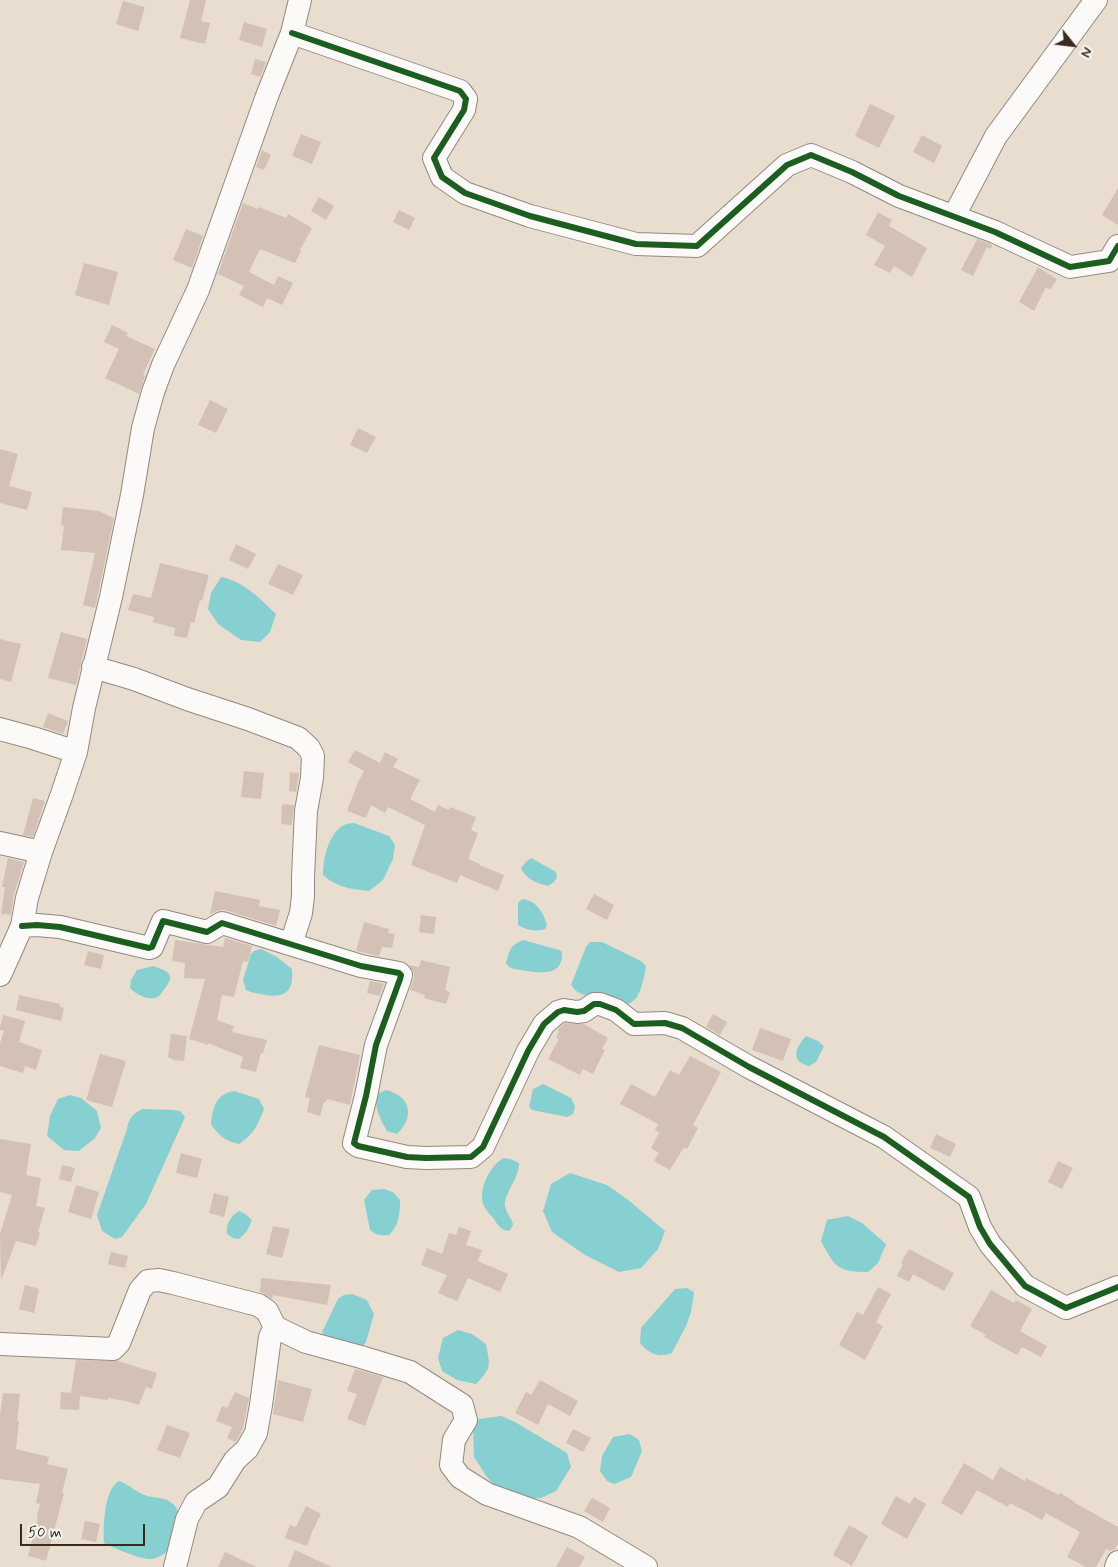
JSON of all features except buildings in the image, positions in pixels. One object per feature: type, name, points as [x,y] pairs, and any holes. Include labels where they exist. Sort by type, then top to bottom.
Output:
[{"type":"street","points":[[0,975],[22,926],[27,898],[41,852],[76,752],[93,667],[111,597],[132,495],[143,428],[153,392],[198,290],[267,96],[292,33],[300,0]]},
{"type":"street","points":[[954,216],[996,136],[1096,0]]},
{"type":"street","points":[[292,33],[460,91],[466,98],[464,110],[434,158],[442,177],[464,193],[530,216],[636,244],[697,246],[787,165],[811,155],[852,172],[899,196],[995,232],[1070,267],[1109,261],[1118,246]]},
{"type":"street","points":[[93,667],[248,718],[298,738],[309,748],[313,756],[312,778],[306,811],[303,896],[301,913],[291,944]]},
{"type":"street","points":[[0,729],[76,752]]},
{"type":"street","points":[[0,842],[41,852]]},
{"type":"street","points":[[22,926],[60,927],[149,948],[152,947],[163,921],[207,932],[222,923],[331,958],[376,970],[398,972],[401,975],[376,1045],[354,1143],[358,1146],[407,1157],[472,1156],[483,1147],[528,1051],[544,1024],[558,1012],[564,1010],[584,1011],[594,1004],[600,1004],[616,1010],[634,1024],[665,1023],[682,1028],[749,1067],[884,1137],[970,1197],[980,1227],[990,1244],[1025,1286],[1066,1308],[1118,1287]]},
{"type":"street","points":[[0,1344],[113,1349],[119,1344],[140,1290],[148,1281],[159,1280],[258,1305],[267,1311],[275,1327],[306,1342],[410,1372],[462,1404],[466,1420],[454,1440],[451,1465],[460,1477],[487,1494],[579,1527],[646,1567]]},
{"type":"street","points":[[175,1567],[187,1519],[196,1502],[218,1487],[235,1460],[247,1450],[256,1433],[270,1337],[275,1327]]},
{"type":"street","points":[[1116,1567],[1118,1562]]},
{"type":"water","points":[[221,577],[230,579],[244,587],[276,614],[270,632],[260,642],[241,640],[218,624],[208,609],[211,593]]},
{"type":"water","points":[[354,823],[389,836],[395,845],[393,859],[383,880],[369,891],[344,887],[323,875],[325,855],[333,836],[342,826]]},
{"type":"water","points":[[531,858],[556,872],[557,877],[554,882],[548,886],[536,882],[526,875],[521,868]]},
{"type":"water","points":[[522,899],[531,902],[539,908],[546,920],[547,925],[545,929],[531,930],[518,925],[518,903]]},
{"type":"water","points":[[523,940],[562,952],[558,967],[552,971],[538,972],[509,967],[506,963],[511,948]]},
{"type":"water","points":[[590,942],[602,942],[641,961],[646,966],[641,988],[633,1001],[624,1005],[584,995],[576,991],[571,985],[586,947]]},
{"type":"water","points":[[261,949],[277,957],[292,969],[289,989],[281,995],[269,995],[246,990],[243,980],[251,954]]},
{"type":"water","points":[[153,966],[167,972],[170,979],[159,996],[148,998],[130,988],[131,980],[137,970]]},
{"type":"water","points":[[806,1036],[824,1046],[816,1062],[809,1066],[799,1061],[796,1053]]},
{"type":"water","points":[[543,1084],[571,1098],[575,1106],[573,1114],[567,1117],[532,1110],[529,1107],[533,1089]]},
{"type":"water","points":[[386,1090],[401,1097],[408,1108],[406,1121],[397,1134],[387,1131],[377,1109],[377,1094]]},
{"type":"water","points":[[234,1091],[259,1099],[264,1109],[255,1129],[239,1144],[222,1137],[211,1124],[216,1103],[223,1095]]},
{"type":"water","points":[[70,1095],[81,1098],[97,1111],[101,1128],[95,1138],[79,1151],[64,1150],[47,1136],[50,1116],[58,1099]]},
{"type":"water","points":[[142,1109],[180,1111],[185,1117],[146,1204],[122,1237],[115,1239],[102,1231],[97,1215],[130,1119]]},
{"type":"water","points":[[504,1158],[519,1163],[517,1175],[505,1201],[505,1206],[513,1224],[509,1231],[498,1226],[486,1210],[482,1200],[486,1179],[494,1166]]},
{"type":"water","points":[[570,1173],[607,1185],[665,1231],[658,1249],[641,1268],[619,1272],[585,1255],[552,1232],[543,1211],[551,1184]]},
{"type":"water","points":[[384,1189],[393,1192],[400,1200],[397,1223],[389,1235],[377,1234],[370,1230],[364,1200],[372,1190]]},
{"type":"water","points":[[239,1211],[252,1220],[247,1231],[239,1239],[227,1234],[227,1227],[229,1221]]},
{"type":"water","points":[[848,1216],[862,1223],[886,1244],[878,1263],[868,1272],[850,1271],[838,1266],[830,1257],[821,1241],[827,1220]]},
{"type":"water","points":[[687,1288],[694,1292],[691,1312],[672,1353],[658,1355],[650,1352],[640,1343],[641,1328],[675,1289]]},
{"type":"water","points":[[352,1294],[367,1300],[374,1314],[366,1342],[363,1346],[323,1335],[322,1332],[338,1299],[344,1295]]},
{"type":"water","points":[[458,1330],[472,1334],[486,1344],[489,1366],[476,1384],[457,1380],[442,1371],[438,1358],[443,1338]]},
{"type":"water","points":[[501,1416],[515,1422],[567,1453],[571,1467],[556,1491],[541,1498],[518,1499],[499,1490],[487,1477],[474,1457],[473,1430],[479,1419]]},
{"type":"water","points":[[630,1434],[639,1440],[642,1451],[631,1477],[614,1484],[607,1481],[600,1471],[602,1456],[613,1437]]},
{"type":"water","points":[[119,1481],[142,1494],[169,1501],[175,1506],[179,1517],[177,1531],[170,1550],[156,1558],[147,1559],[104,1543],[104,1518],[107,1500],[114,1485]]},
{"type":"cycle path","points":[[292,33],[460,91],[466,99],[464,110],[434,158],[442,177],[465,193],[530,216],[636,244],[697,246],[787,165],[811,155],[852,172],[899,196],[995,232],[1070,267],[1109,261],[1118,246]]},
{"type":"cycle path","points":[[22,926],[60,927],[149,948],[152,947],[163,921],[207,932],[222,923],[361,966],[399,973],[401,975],[400,979],[376,1045],[354,1143],[358,1146],[407,1157],[471,1157],[483,1147],[528,1051],[544,1024],[558,1012],[564,1010],[584,1011],[594,1004],[600,1004],[616,1010],[634,1024],[665,1023],[682,1028],[749,1067],[884,1137],[969,1197],[980,1227],[990,1244],[1025,1286],[1066,1308],[1118,1287]]}]
